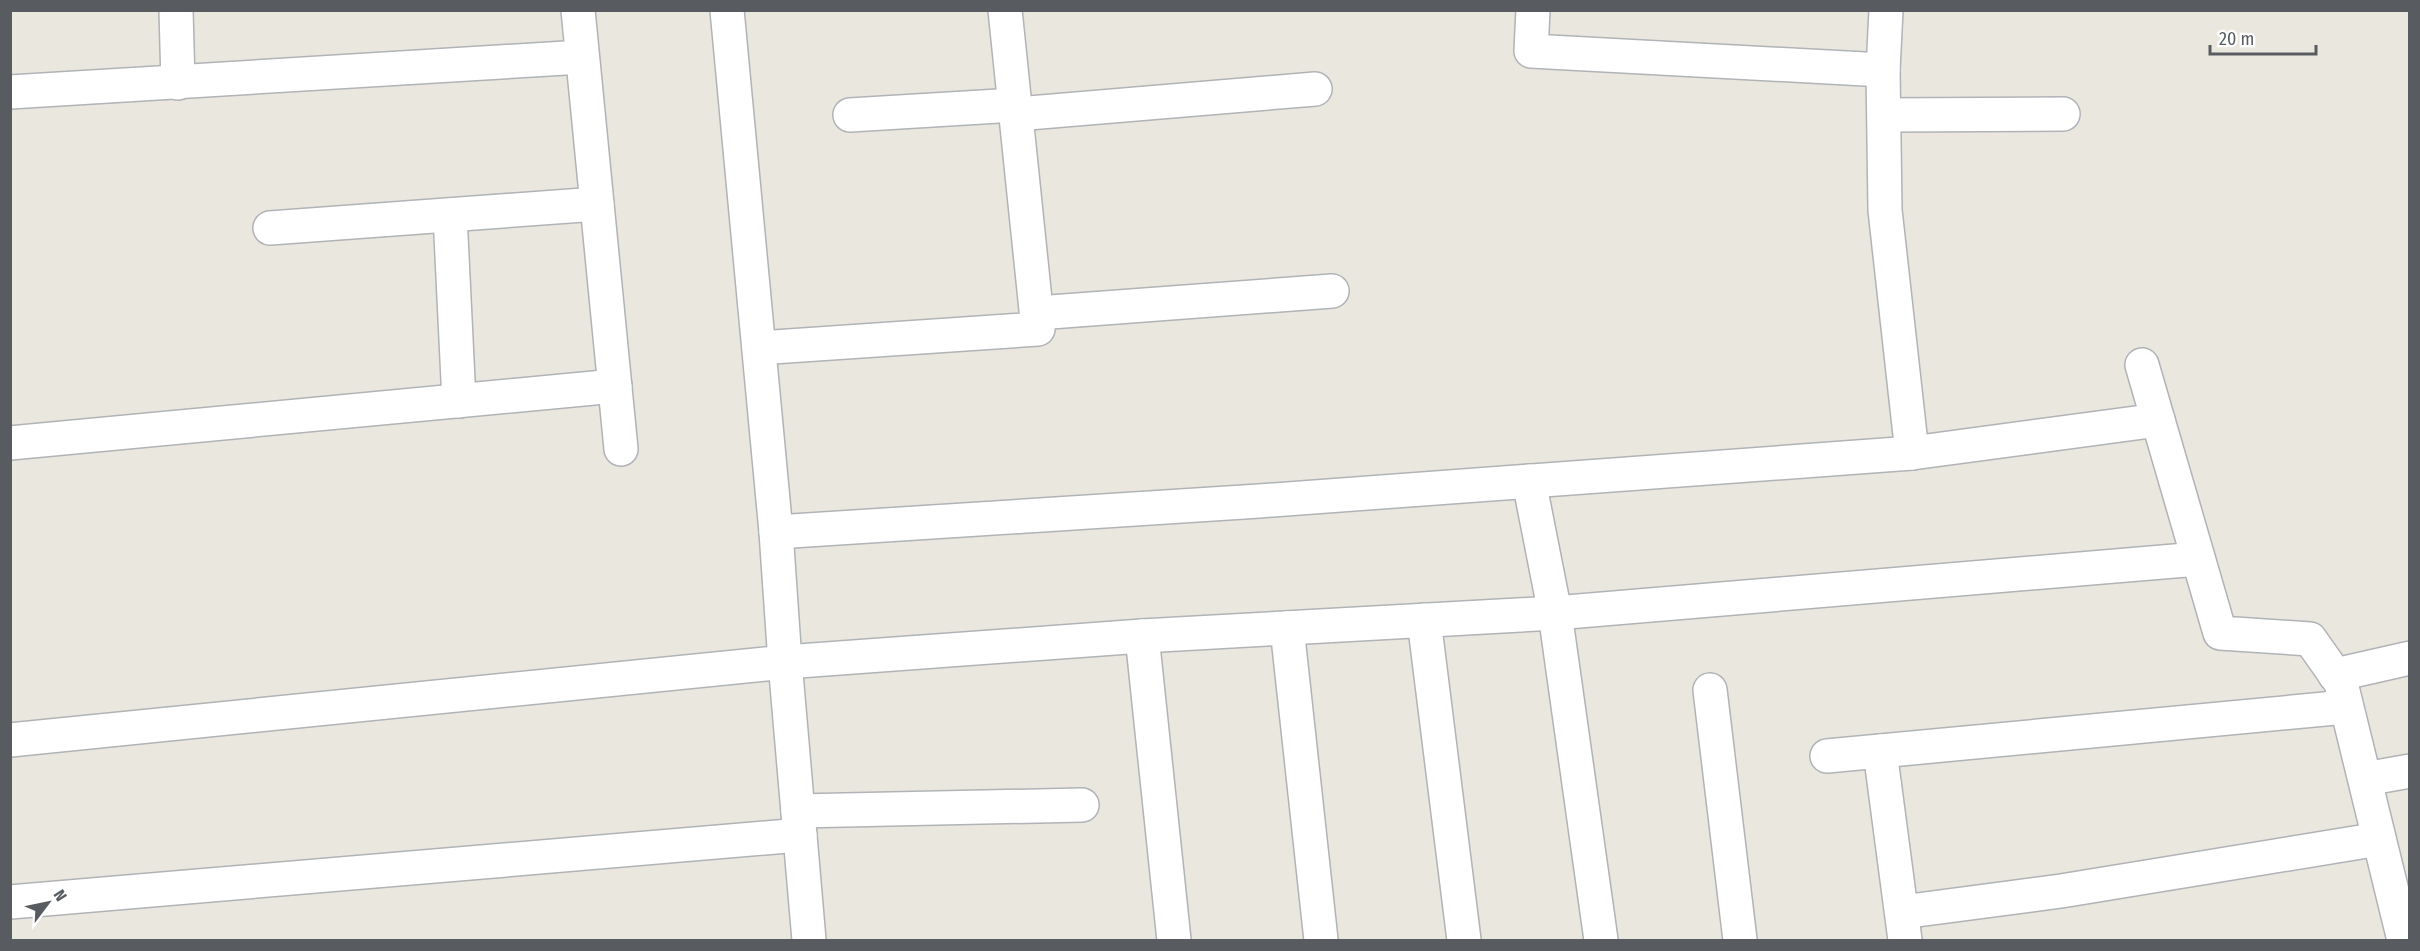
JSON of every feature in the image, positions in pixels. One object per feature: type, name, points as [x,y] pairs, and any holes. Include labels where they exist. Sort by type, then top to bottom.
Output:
[{"type":"street","points":[[176,10],[178,83]]},
{"type":"street","points":[[578,10],[621,449]]},
{"type":"street","points":[[727,10],[776,531],[809,940]]},
{"type":"street","points":[[759,348],[1038,329],[1005,10]]},
{"type":"street","points":[[1533,10],[1531,51],[1884,70]]},
{"type":"street","points":[[1886,10],[1885,210],[1912,453]]},
{"type":"street","points":[[10,92],[582,57]]},
{"type":"street","points":[[850,115],[1016,110],[1315,89]]},
{"type":"street","points":[[1884,115],[2063,114]]},
{"type":"street","points":[[270,228],[597,204]]},
{"type":"street","points":[[450,215],[459,401]]},
{"type":"street","points":[[1037,313],[1332,291]]},
{"type":"street","points":[[2142,365],[2220,633],[2310,639],[2341,683],[2404,940]]},
{"type":"street","points":[[10,443],[615,386]]},
{"type":"street","points":[[776,531],[1259,501],[1912,453],[2158,420]]},
{"type":"street","points":[[1529,481],[1555,613],[1601,940]]},
{"type":"street","points":[[10,740],[785,662],[1142,636],[1555,613],[2198,559]]},
{"type":"street","points":[[1424,620],[1464,940]]},
{"type":"street","points":[[1287,628],[1321,940]]},
{"type":"street","points":[[1142,636],[1174,940]]},
{"type":"street","points":[[2335,675],[2409,658]]},
{"type":"street","points":[[1710,690],[1740,940]]},
{"type":"street","points":[[1827,756],[2346,707]]},
{"type":"street","points":[[1880,751],[1904,926],[2072,889],[2379,839]]},
{"type":"street","points":[[2364,779],[2409,771]]},
{"type":"street","points":[[10,902],[799,823],[1082,805]]}]
